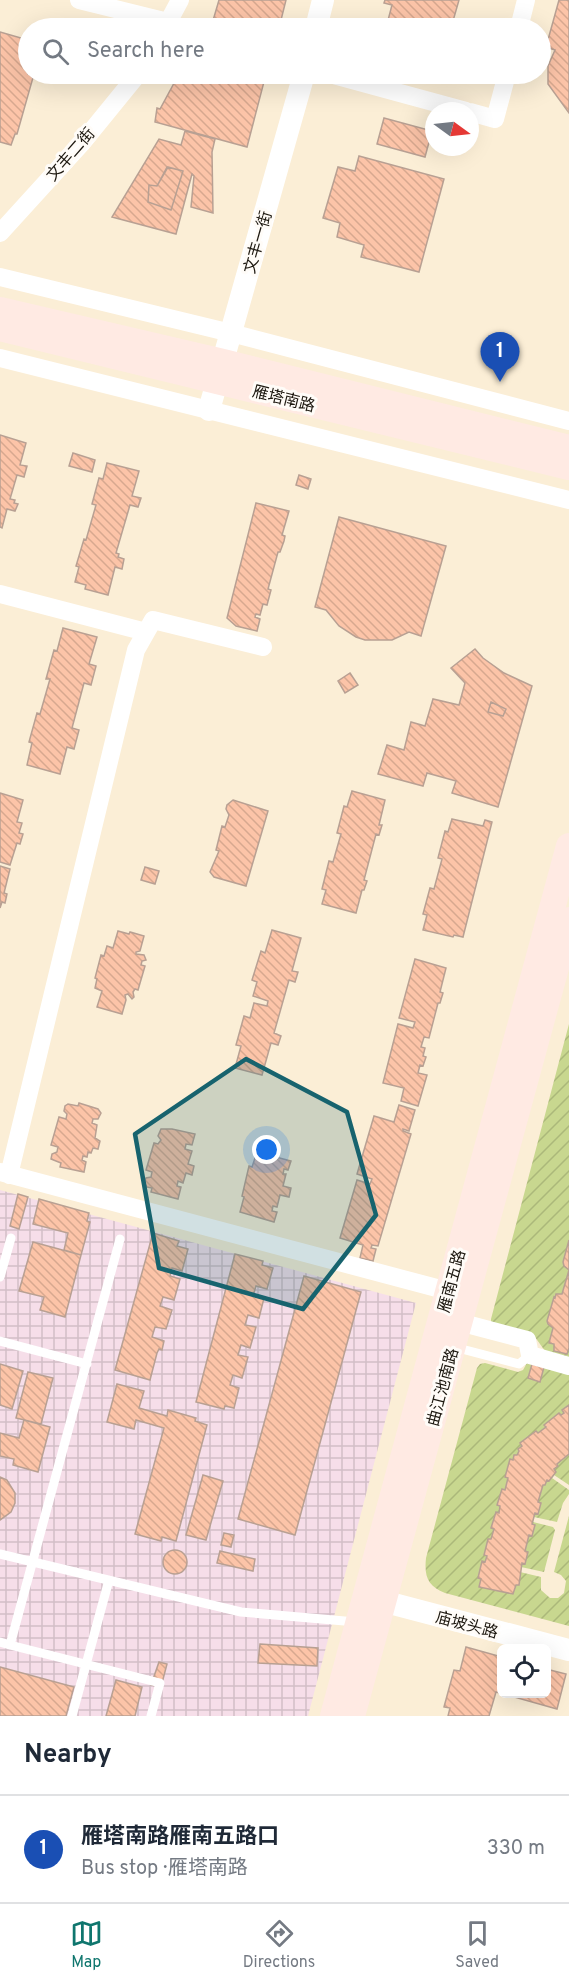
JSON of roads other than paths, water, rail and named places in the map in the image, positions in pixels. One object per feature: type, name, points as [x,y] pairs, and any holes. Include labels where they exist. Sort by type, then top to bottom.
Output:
[{"type":"main road","name":"雁塔南路","points":[[0,310],[569,467]]},
{"type":"main road","name":"雁塔南路","points":[[0,328],[220,372],[569,448]]},
{"type":"main road","name":"雁南五路","points":[[333,1716],[358,1622],[375,1599],[448,1291],[569,846]]},
{"type":"main road","name":"曲江池南路","points":[[352,1716],[375,1599],[456,1335],[569,920]]},
{"type":"street","points":[[79,0],[142,18]]},
{"type":"street","points":[[170,18],[180,0]]},
{"type":"street","points":[[318,18],[323,0]]},
{"type":"street","points":[[522,18],[526,0]]},
{"type":"street","name":"文丰二街","points":[[0,233],[81,144],[130,84]]},
{"type":"street","name":"文丰一街","points":[[209,410],[301,84]]},
{"type":"street","points":[[366,84],[432,102]]},
{"type":"street","points":[[479,115],[495,119],[504,84]]},
{"type":"street","points":[[0,277],[231,333],[569,421]]},
{"type":"street","points":[[0,358],[569,500]]},
{"type":"street","points":[[0,594],[146,632]]},
{"type":"street","points":[[263,647],[153,620],[136,650],[5,1174],[448,1291]]},
{"type":"street","points":[[456,1335],[527,1340],[531,1355],[569,1366]]},
{"type":"street","name":"庙坡头路","points":[[375,1599],[569,1650]]},
{"type":"lane","points":[[0,1277],[11,1238]]},
{"type":"lane","points":[[10,1645],[120,1239]]},
{"type":"lane","points":[[456,1335],[519,1364],[531,1355]]},
{"type":"lane","points":[[0,1341],[87,1364]]},
{"type":"lane","points":[[0,1554],[241,1612],[358,1622]]},
{"type":"lane","points":[[72,1716],[109,1580]]},
{"type":"lane","points":[[0,1642],[160,1683],[151,1716]]},
{"type":"place","name":"雁塔南路雁南五路口","points":[[500,382]]}]
